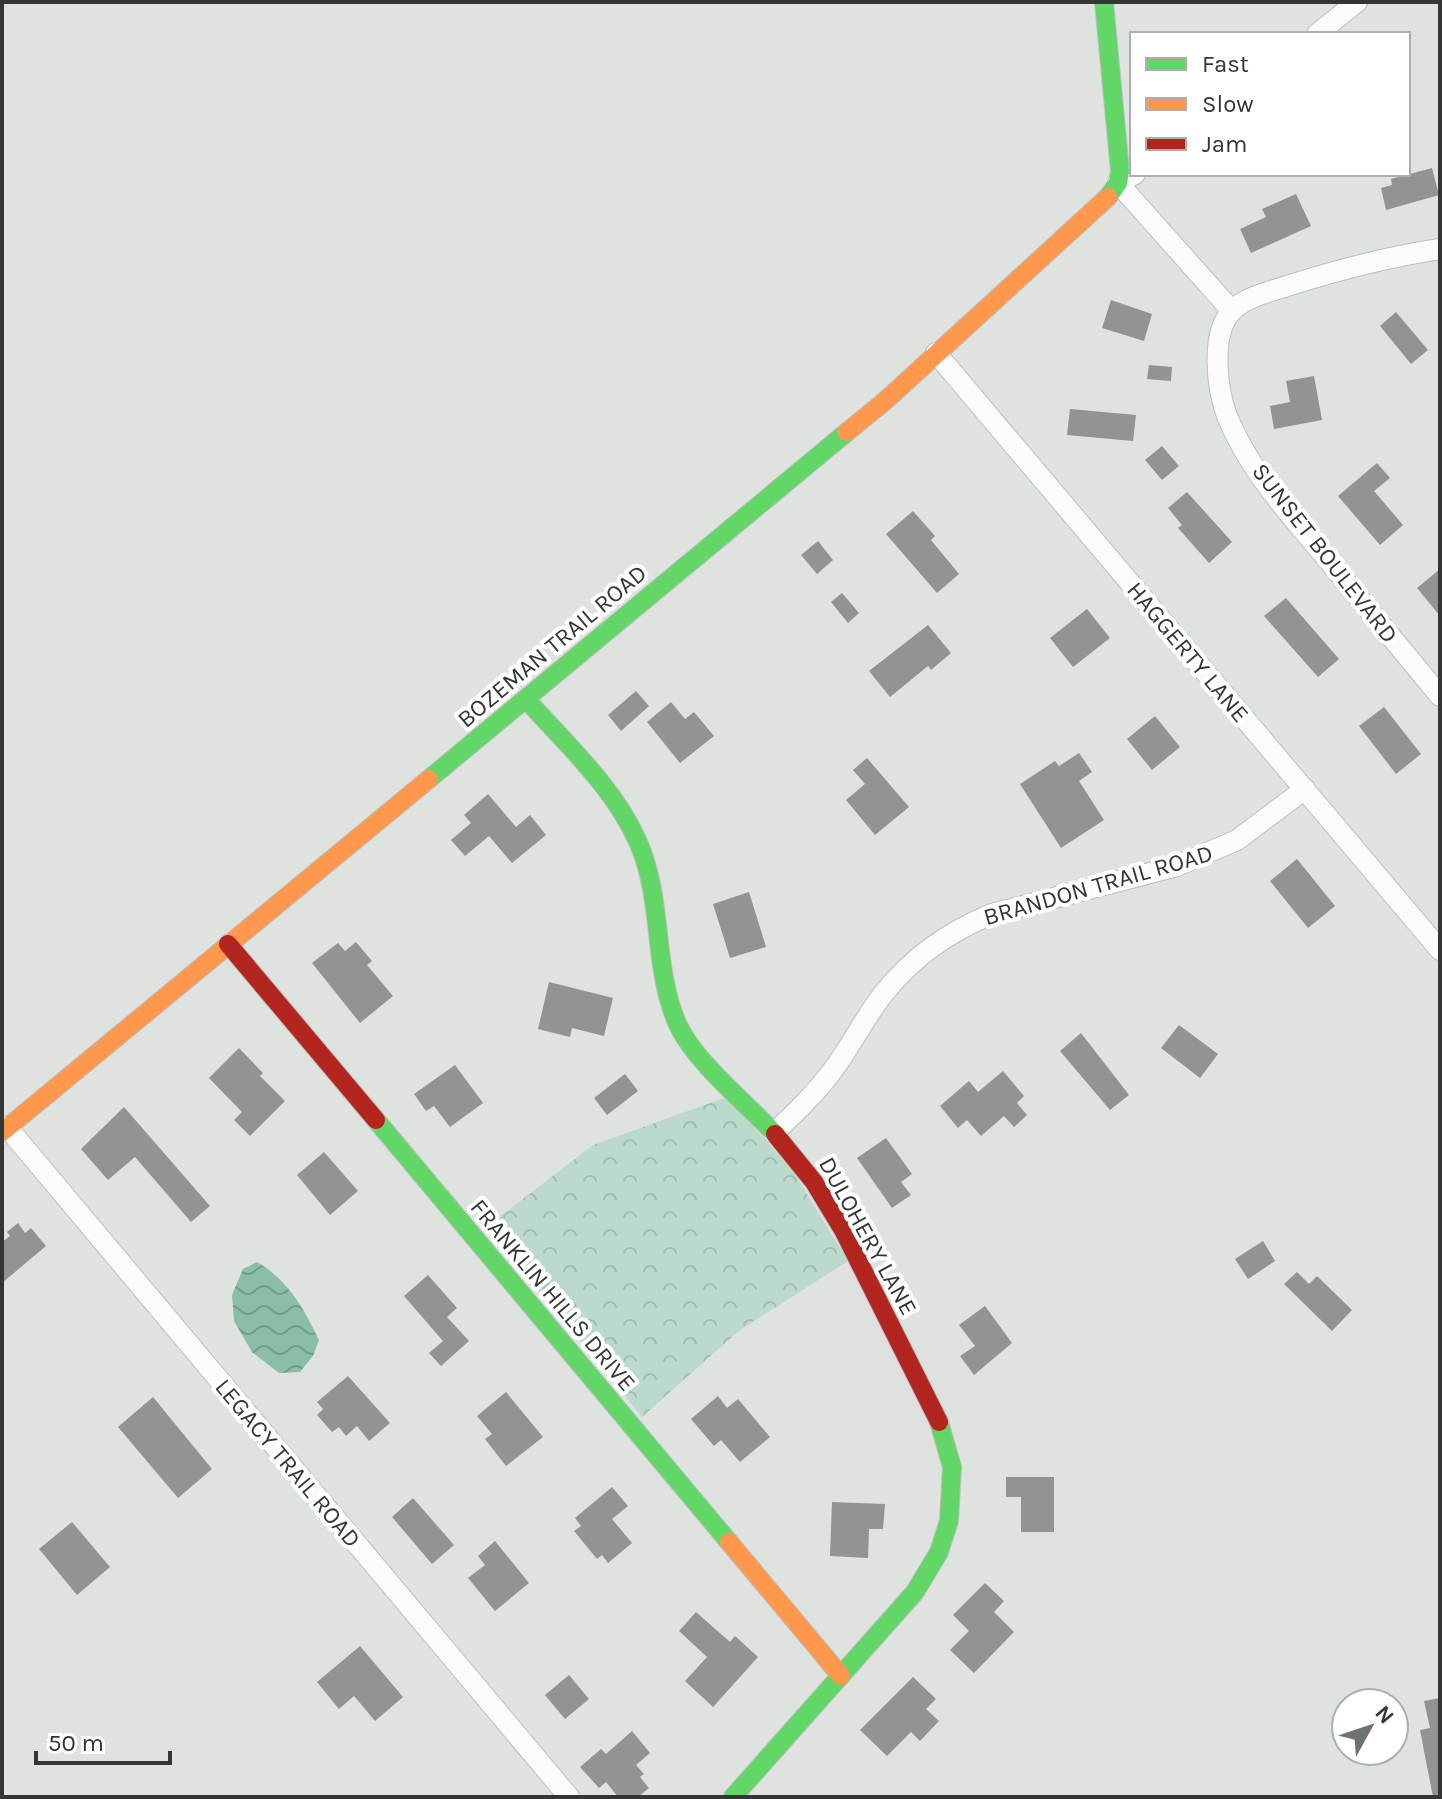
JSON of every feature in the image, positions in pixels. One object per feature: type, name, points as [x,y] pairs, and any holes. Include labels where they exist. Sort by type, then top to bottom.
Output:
[{"type":"street","points":[[1104,2],[1120,171],[1232,311],[1263,294],[1359,263],[1436,255]]},
{"type":"street","points":[[1320,32],[1357,2]]},
{"type":"street","name":"BOZEMAN TRAIL ROAD","points":[[5,1130],[885,401],[1104,204],[1127,178]]},
{"type":"street","name":"SUNSET BOULEVARD","points":[[1232,311],[1224,321],[1219,337],[1220,393],[1227,416],[1246,452],[1277,499],[1440,696]]},
{"type":"street","name":"HAGGERTY LANE","points":[[936,353],[1440,950]]},
{"type":"street","name":"DULOHERY LANE","points":[[526,699],[616,806],[645,859],[653,890],[664,985],[680,1032],[774,1133],[814,1182],[843,1230],[929,1399],[943,1432],[952,1467],[949,1521],[932,1566],[915,1592],[733,1797]]},
{"type":"street","name":"BRANDON TRAIL ROAD","points":[[774,1133],[831,1072],[885,992],[938,942],[992,914],[1177,866],[1222,848],[1278,812],[1305,789]]},
{"type":"street","name":"FRANKLIN HILLS DRIVE","points":[[228,944],[841,1676]]},
{"type":"street","name":"LEGACY TRAIL ROAD","points":[[5,1130],[569,1797]]},
{"type":"green space","points":[[727,1097],[793,1171],[848,1261],[740,1330],[642,1417],[488,1226],[593,1145]]},
{"type":"water","points":[[257,1262],[286,1286],[319,1340],[313,1356],[300,1372],[279,1373],[252,1352],[234,1321],[232,1295],[243,1269]]},
{"type":"building","points":[[1432,168],[1439,195],[1386,210],[1381,188],[1392,185],[1391,179]]},
{"type":"building","points":[[1296,194],[1311,226],[1251,253],[1240,229],[1266,217],[1262,209]]},
{"type":"building","points":[[1111,300],[1152,314],[1144,341],[1102,328]]},
{"type":"building","points":[[1396,312],[1428,350],[1411,364],[1380,326]]},
{"type":"building","points":[[1149,365],[1172,367],[1171,381],[1147,379]]},
{"type":"building","points":[[1314,376],[1322,420],[1274,429],[1270,406],[1290,402],[1286,381]]},
{"type":"building","points":[[1070,409],[1136,415],[1133,441],[1067,435]]},
{"type":"building","points":[[1162,446],[1179,466],[1162,480],[1145,460]]},
{"type":"building","points":[[1377,463],[1390,478],[1374,491],[1403,525],[1380,545],[1338,496]]},
{"type":"building","points":[[1187,492],[1232,542],[1209,563],[1178,528],[1182,525],[1168,508]]},
{"type":"building","points":[[913,511],[935,536],[931,540],[959,574],[937,593],[886,534]]},
{"type":"building","points":[[818,541],[833,560],[817,574],[801,555]]},
{"type":"building","points":[[1440,569],[1440,616],[1417,588]]},
{"type":"building","points":[[842,593],[859,613],[848,623],[831,602]]},
{"type":"building","points":[[1286,598],[1339,659],[1318,677],[1264,616]]},
{"type":"building","points":[[1087,609],[1110,638],[1073,667],[1050,638]]},
{"type":"building","points":[[928,625],[951,653],[931,670],[928,666],[890,697],[869,671]]},
{"type":"building","points":[[636,691],[649,706],[621,731],[608,715]]},
{"type":"building","points":[[671,702],[685,719],[694,712],[714,736],[680,763],[647,722]]},
{"type":"building","points":[[1384,707],[1421,754],[1396,774],[1359,726]]},
{"type":"building","points":[[1155,716],[1180,747],[1152,770],[1127,739]]},
{"type":"building","points":[[1079,753],[1092,772],[1079,781],[1104,820],[1061,848],[1020,784],[1055,761],[1059,766]]},
{"type":"building","points":[[867,758],[909,807],[875,835],[846,800],[865,784],[853,770]]},
{"type":"building","points":[[488,794],[516,827],[530,815],[546,835],[512,863],[489,836],[465,856],[451,840],[471,823],[464,815]]},
{"type":"building","points":[[1297,859],[1335,906],[1308,928],[1270,881]]},
{"type":"building","points":[[749,892],[766,947],[730,958],[713,904]]},
{"type":"building","points":[[356,942],[372,961],[367,965],[393,996],[360,1023],[312,963],[338,943],[345,951]]},
{"type":"building","points":[[549,982],[613,998],[604,1036],[572,1028],[570,1037],[538,1029]]},
{"type":"building","points":[[1179,1025],[1218,1054],[1200,1078],[1161,1048]]},
{"type":"building","points":[[1081,1033],[1129,1095],[1110,1110],[1060,1051]]},
{"type":"building","points":[[239,1048],[263,1073],[260,1076],[285,1101],[250,1136],[234,1120],[242,1112],[209,1078]]},
{"type":"building","points":[[455,1065],[483,1103],[450,1127],[434,1106],[426,1111],[414,1094]]},
{"type":"building","points":[[1003,1071],[1024,1096],[1017,1103],[1027,1115],[1014,1127],[1004,1116],[981,1136],[967,1120],[958,1128],[940,1106],[969,1081],[978,1092]]},
{"type":"building","points":[[625,1074],[638,1091],[607,1115],[594,1098]]},
{"type":"building","points":[[124,1107],[210,1206],[191,1222],[135,1157],[108,1180],[81,1149]]},
{"type":"building","points":[[886,1138],[912,1174],[901,1182],[911,1195],[892,1208],[857,1158]]},
{"type":"building","points":[[324,1152],[358,1191],[330,1215],[297,1175]]},
{"type":"building","points":[[18,1223],[25,1233],[31,1228],[46,1246],[2,1283],[2,1242],[10,1236],[7,1232]]},
{"type":"building","points":[[1263,1241],[1275,1261],[1248,1279],[1235,1259]]},
{"type":"building","points":[[1297,1272],[1309,1284],[1317,1276],[1352,1310],[1332,1331],[1284,1284]]},
{"type":"building","points":[[428,1275],[457,1308],[447,1317],[469,1341],[441,1366],[429,1353],[443,1341],[404,1296]]},
{"type":"building","points":[[985,1306],[1012,1343],[974,1375],[960,1356],[975,1346],[959,1325]]},
{"type":"building","points":[[348,1376],[390,1423],[369,1441],[357,1426],[346,1436],[339,1427],[332,1432],[317,1415],[323,1409],[317,1402]]},
{"type":"building","points":[[506,1392],[543,1437],[506,1466],[485,1439],[492,1434],[477,1416]]},
{"type":"building","points":[[718,1396],[727,1408],[738,1399],[770,1437],[740,1462],[721,1440],[714,1446],[691,1419]]},
{"type":"building","points":[[153,1397],[212,1469],[178,1498],[118,1427]]},
{"type":"building","points":[[1006,1477],[1054,1477],[1054,1532],[1021,1532],[1021,1497],[1006,1497]]},
{"type":"building","points":[[612,1487],[628,1506],[612,1519],[632,1543],[608,1563],[602,1555],[597,1559],[574,1531],[581,1526],[575,1518]]},
{"type":"building","points":[[413,1498],[454,1545],[432,1564],[392,1517]]},
{"type":"building","points":[[832,1502],[885,1504],[883,1529],[869,1529],[868,1558],[830,1556]]},
{"type":"building","points":[[72,1522],[110,1567],[77,1595],[39,1549]]},
{"type":"building","points":[[495,1541],[529,1583],[495,1611],[468,1578],[485,1565],[478,1556]]},
{"type":"building","points":[[985,1583],[1004,1601],[994,1612],[1014,1632],[974,1673],[950,1650],[969,1631],[953,1615]]},
{"type":"building","points":[[696,1612],[730,1642],[735,1636],[758,1657],[713,1707],[685,1681],[707,1657],[679,1631]]},
{"type":"building","points":[[360,1646],[403,1697],[375,1721],[354,1696],[339,1709],[317,1682]]},
{"type":"building","points":[[569,1675],[589,1699],[565,1719],[545,1695]]},
{"type":"building","points":[[913,1677],[936,1699],[926,1709],[939,1721],[920,1741],[911,1732],[887,1756],[860,1730]]},
{"type":"building","points":[[1440,1698],[1440,1796],[1433,1797],[1420,1730],[1430,1728],[1424,1701]]},
{"type":"building","points":[[632,1731],[650,1753],[636,1765],[644,1774],[640,1777],[649,1788],[638,1797],[618,1797],[606,1782],[599,1788],[580,1767],[601,1749],[606,1754]]},
{"type":"traffic: fast","points":[[1104,2],[1120,171],[1118,183],[1108,197]]},
{"type":"traffic: fast","points":[[429,779],[847,432]]},
{"type":"traffic: fast","points":[[526,699],[602,784],[638,842],[652,887],[664,980],[678,1025],[686,1039],[709,1068],[775,1134]]},
{"type":"traffic: fast","points":[[376,1120],[729,1542]]},
{"type":"traffic: fast","points":[[733,1797],[915,1592],[939,1552],[949,1521],[952,1467],[939,1422]]},
{"type":"traffic: slow","points":[[847,432],[1108,197]]},
{"type":"traffic: slow","points":[[2,1132],[429,779]]},
{"type":"traffic: slow","points":[[729,1542],[841,1676]]},
{"type":"traffic: jam","points":[[228,944],[376,1120]]},
{"type":"traffic: jam","points":[[775,1134],[814,1182],[843,1230],[939,1422]]}]
